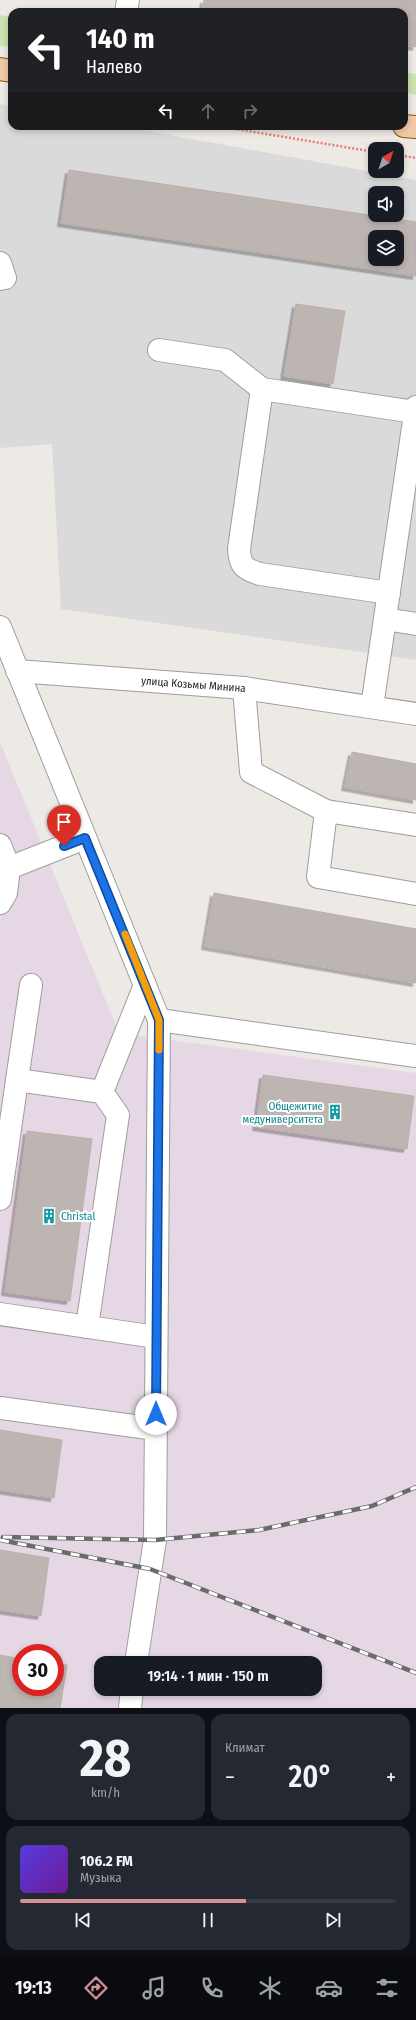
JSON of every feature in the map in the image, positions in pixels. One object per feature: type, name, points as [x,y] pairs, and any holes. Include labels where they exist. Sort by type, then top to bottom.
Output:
[{"type":"street","points":[[0,263],[5,278],[0,279]]},
{"type":"street","points":[[159,350],[225,360],[262,389],[416,409],[372,707]]},
{"type":"street","points":[[262,389],[239,549],[239,561],[248,570],[260,574],[389,593]]},
{"type":"street","points":[[385,620],[416,624]]},
{"type":"street","points":[[1,633],[159,1020],[155,1540],[137,1656]]},
{"type":"street","name":"улица Козьмы Минина","points":[[17,671],[244,688],[416,714]]},
{"type":"street","points":[[244,688],[251,772],[326,811],[416,825]]},
{"type":"street","points":[[326,811],[318,877],[416,894]]},
{"type":"street","points":[[9,868],[85,838]]},
{"type":"street","points":[[0,845],[9,868],[6,893],[0,903]]},
{"type":"street","points":[[102,1092],[145,984]]},
{"type":"street","points":[[0,1198],[31,985]]},
{"type":"street","points":[[159,1020],[416,1056]]},
{"type":"street","points":[[17,1080],[102,1092],[118,1115],[87,1327]]},
{"type":"street","points":[[0,1314],[156,1337]]},
{"type":"street","points":[[0,1408],[156,1429]]},
{"type":"street","points":[[130,1708],[131,1696]]},
{"type":"path","points":[[242,130],[368,151]]},
{"type":"path","points":[[404,156],[416,158]]},
{"type":"shaded area","points":[[0,104],[8,105],[8,130],[143,130],[368,171],[368,178],[404,178],[416,180],[416,660],[61,609],[52,444],[0,448]]},
{"type":"shaded area","points":[[0,742],[119,1033],[416,1073],[416,1708],[0,1708]]},
{"type":"green space","points":[[0,15],[8,16],[8,47],[0,46]]},
{"type":"green space","points":[[408,73],[416,74],[416,95],[408,93]]},
{"type":"building","points":[[204,0],[416,0],[416,47],[408,46],[408,8],[203,8]]},
{"type":"building","points":[[69,170],[368,215],[368,222],[404,222],[404,220],[416,222],[416,276],[61,223]]},
{"type":"building","points":[[296,304],[345,311],[333,384],[284,376]]},
{"type":"building","points":[[352,752],[416,764],[416,800],[345,787]]},
{"type":"building","points":[[214,893],[416,929],[416,983],[205,946]]},
{"type":"building","name":"Общежитие медуниверситета","points":[[263,1075],[414,1096],[407,1149],[256,1127]]},
{"type":"building","name":"Christal","points":[[27,1131],[92,1139],[70,1301],[5,1292]]},
{"type":"building","points":[[0,1430],[62,1440],[54,1498],[0,1490]]},
{"type":"building","points":[[0,1550],[49,1558],[41,1616],[0,1610]]},
{"type":"building","points":[[0,1655],[12,1657],[12,1696],[62,1696],[60,1708],[0,1708]]},
{"type":"building","points":[[64,1665],[67,1665],[64,1683]]},
{"type":"railway","points":[[3,1537],[155,1540],[259,1530],[372,1506],[416,1487]]},
{"type":"railway","points":[[0,1540],[150,1569],[416,1673]]},
{"type":"slow traffic","points":[[125,934],[159,1020],[159,1050]]},
{"type":"place","name":"Общежитие медуниверситета","points":[[335,1112]]},
{"type":"place","name":"Christal","points":[[49,1216]]},
{"type":"route","points":[[64,846],[85,838],[159,1020],[156,1414]]}]
